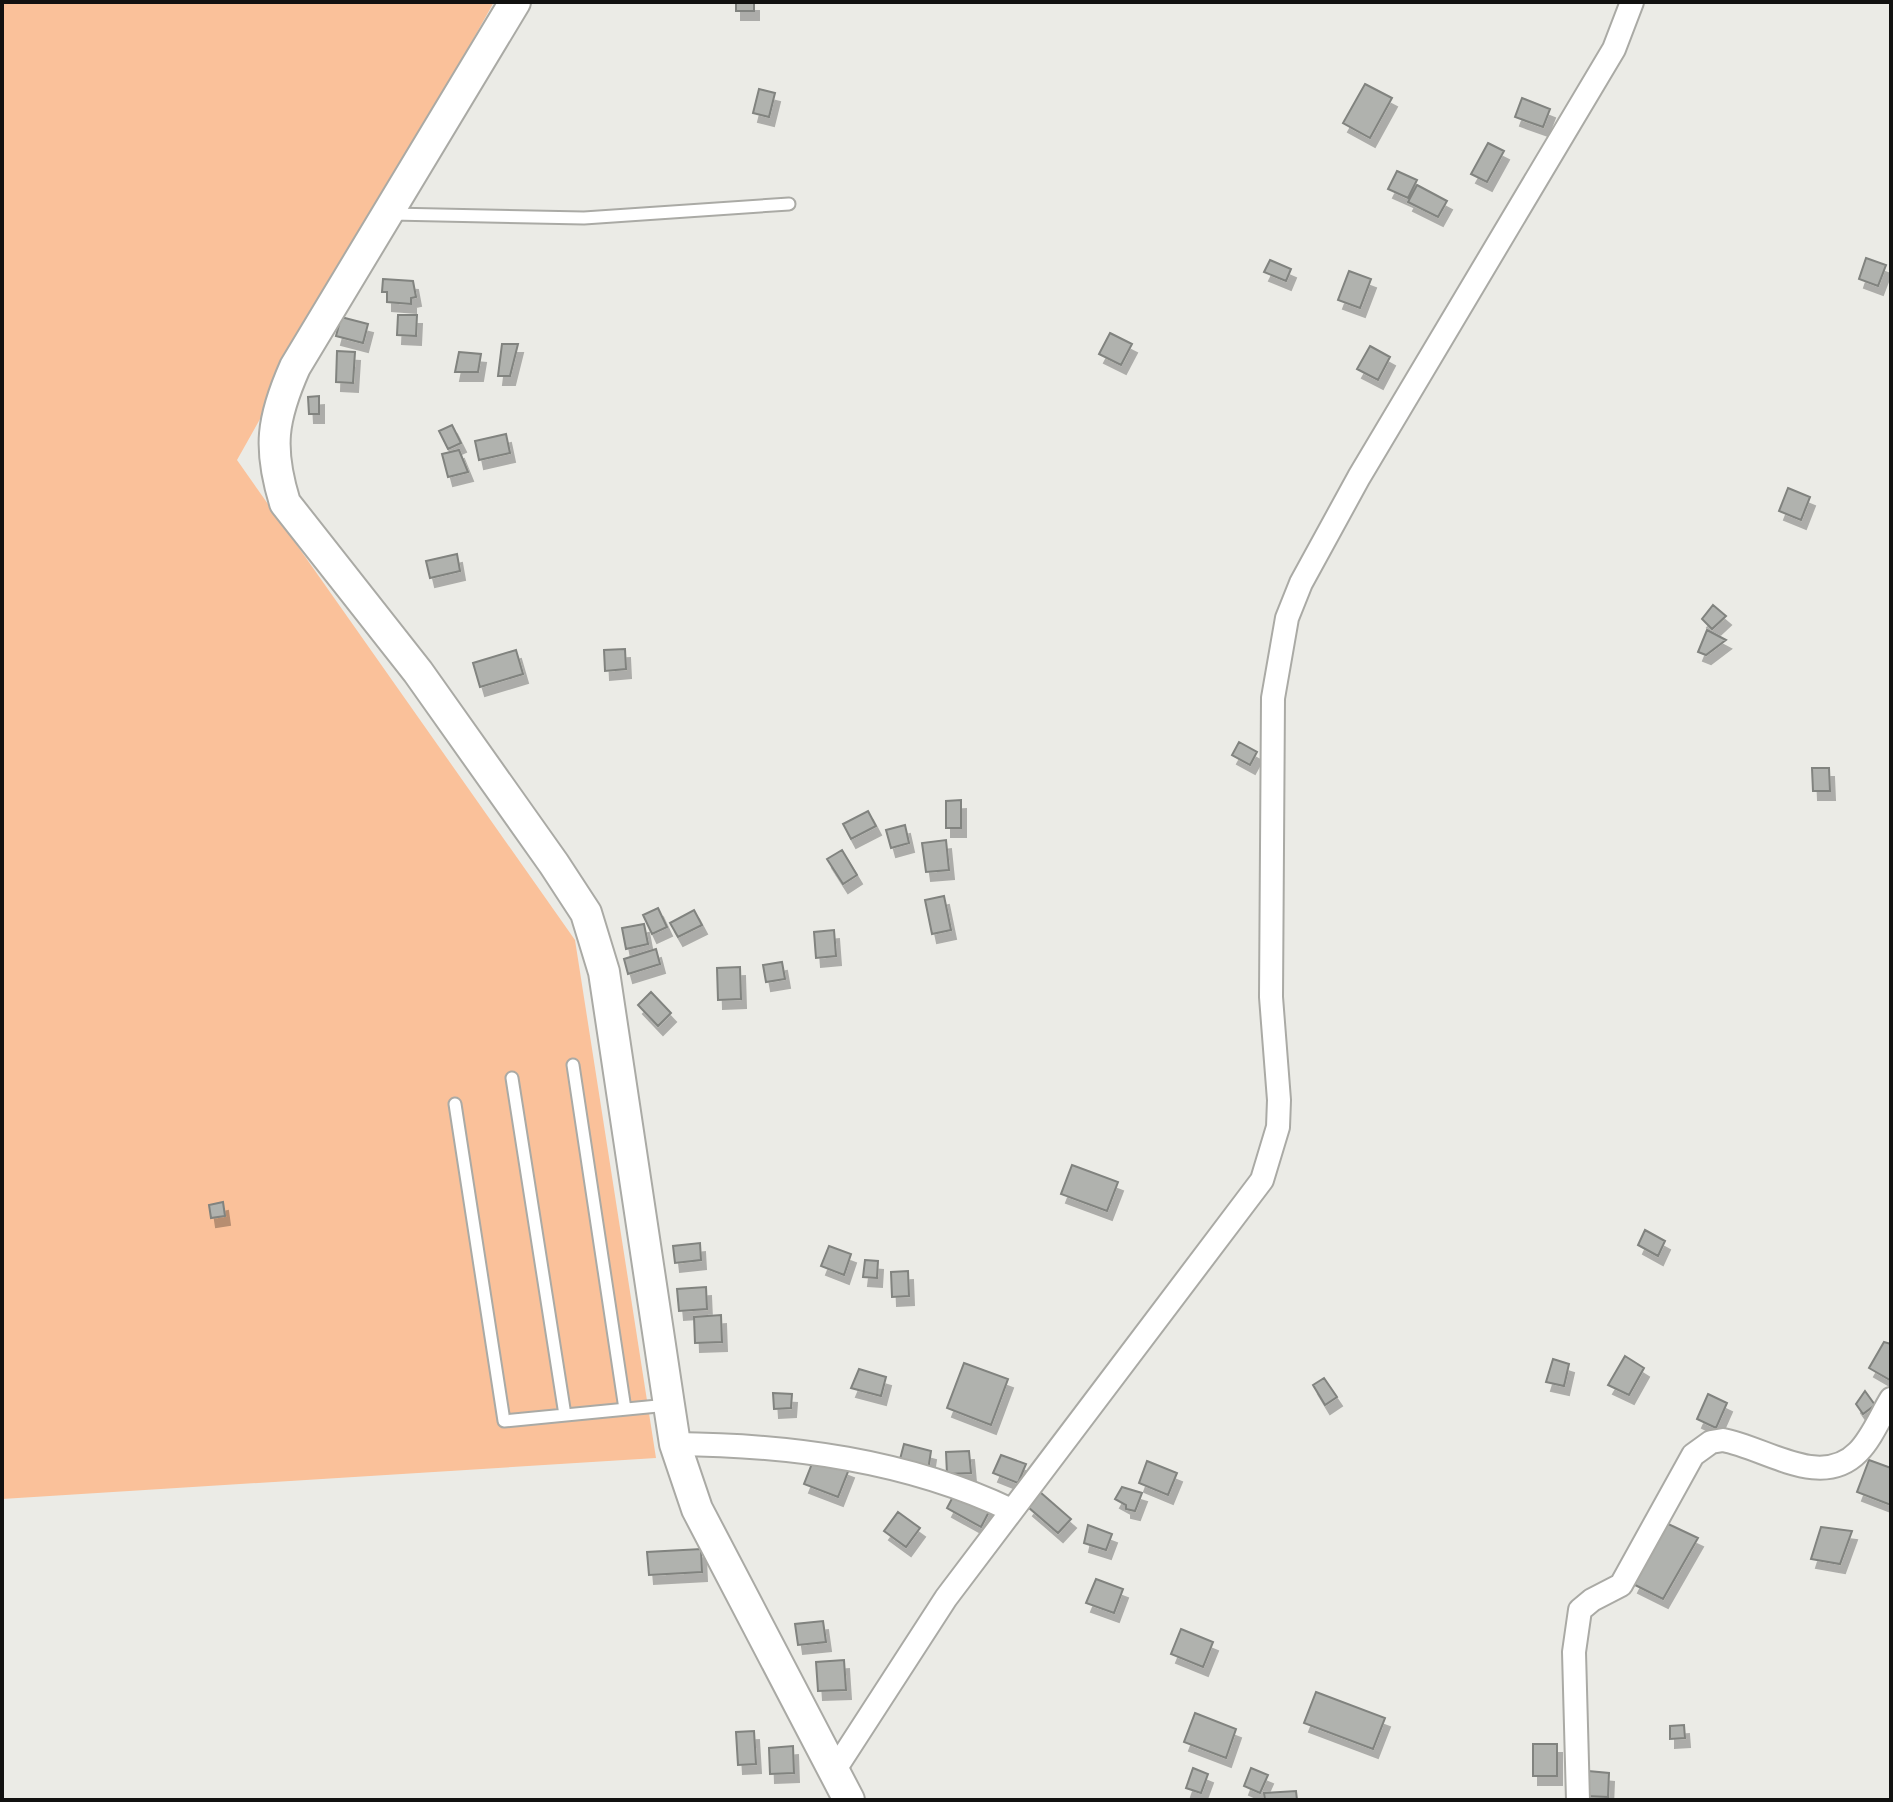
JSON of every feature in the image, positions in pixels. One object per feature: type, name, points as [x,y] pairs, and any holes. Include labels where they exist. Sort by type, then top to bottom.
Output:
[{"type":"street","points":[[515,2],[295,367],[274,419],[276,472],[285,503],[418,672],[586,913],[604,972],[675,1444],[697,1509],[849,1800]]},
{"type":"street","points":[[834,1771],[946,1598],[1262,1180],[1275,1139],[1279,1100],[1271,997],[1273,698],[1287,618],[1301,583],[1359,477],[1614,49],[1632,2]]},
{"type":"street","points":[[1578,1800],[1574,1652],[1580,1610],[1621,1585],[1693,1455],[1711,1442],[1723,1440],[1808,1467],[1835,1468],[1861,1450],[1891,1399]]},
{"type":"street","points":[[675,1444],[744,1445],[799,1451],[946,1482],[1011,1510]]},
{"type":"lane","points":[[387,214],[584,218],[789,204]]},
{"type":"lane","points":[[573,1065],[625,1409]]},
{"type":"lane","points":[[512,1078],[565,1415]]},
{"type":"lane","points":[[455,1104],[504,1421],[669,1405]]},
{"type":"shaded area","points":[[2,2],[494,2],[237,460],[575,940],[656,1458],[2,1499]]},
{"type":"building","points":[[736,2],[754,2],[754,11],[736,11]]},
{"type":"building","points":[[1365,84],[1392,98],[1370,138],[1343,123]]},
{"type":"building","points":[[759,89],[775,93],[769,117],[753,113]]},
{"type":"building","points":[[1522,98],[1550,109],[1543,127],[1515,117]]},
{"type":"building","points":[[1488,143],[1504,151],[1487,182],[1471,174]]},
{"type":"building","points":[[1397,171],[1417,180],[1408,198],[1388,189]]},
{"type":"building","points":[[1417,185],[1447,201],[1438,217],[1408,202]]},
{"type":"building","points":[[1866,258],[1886,265],[1878,286],[1859,279]]},
{"type":"building","points":[[1270,260],[1291,269],[1286,281],[1264,272]]},
{"type":"building","points":[[1349,271],[1371,279],[1360,308],[1338,300]]},
{"type":"building","points":[[383,279],[413,281],[416,297],[411,298],[411,304],[387,302],[387,292],[382,292]]},
{"type":"building","points":[[398,315],[417,315],[416,336],[397,335]]},
{"type":"building","points":[[341,317],[368,324],[363,343],[336,336]]},
{"type":"building","points":[[1110,333],[1132,344],[1121,365],[1099,354]]},
{"type":"building","points":[[502,344],[518,344],[510,376],[498,376]]},
{"type":"building","points":[[1370,346],[1390,357],[1378,380],[1357,369]]},
{"type":"building","points":[[337,351],[355,352],[353,383],[336,382]]},
{"type":"building","points":[[459,352],[481,354],[478,372],[455,372]]},
{"type":"building","points":[[319,396],[319,414],[309,414],[308,397]]},
{"type":"building","points":[[452,425],[461,443],[448,449],[439,431]]},
{"type":"building","points":[[506,434],[510,453],[479,460],[475,441]]},
{"type":"building","points":[[459,450],[468,472],[448,477],[442,454]]},
{"type":"building","points":[[1788,488],[1810,497],[1801,520],[1779,511]]},
{"type":"building","points":[[457,554],[460,571],[430,578],[426,561]]},
{"type":"building","points":[[1713,605],[1726,616],[1712,629],[1702,619]]},
{"type":"building","points":[[1707,630],[1726,640],[1706,655],[1698,652]]},
{"type":"building","points":[[625,649],[626,669],[605,671],[604,650]]},
{"type":"building","points":[[516,650],[523,674],[480,687],[473,663]]},
{"type":"building","points":[[1239,742],[1257,752],[1250,765],[1232,755]]},
{"type":"building","points":[[1812,768],[1829,768],[1830,791],[1813,791]]},
{"type":"building","points":[[961,800],[961,828],[946,828],[946,801]]},
{"type":"building","points":[[868,811],[876,826],[851,839],[843,824]]},
{"type":"building","points":[[905,825],[909,843],[891,848],[886,830]]},
{"type":"building","points":[[946,840],[949,870],[926,872],[922,843]]},
{"type":"building","points":[[842,850],[857,875],[843,884],[827,859]]},
{"type":"building","points":[[944,896],[951,930],[932,934],[925,900]]},
{"type":"building","points":[[658,908],[667,927],[652,934],[643,915]]},
{"type":"building","points":[[694,910],[702,925],[678,937],[670,923]]},
{"type":"building","points":[[644,924],[648,944],[626,949],[622,928]]},
{"type":"building","points":[[834,930],[836,956],[816,958],[814,932]]},
{"type":"building","points":[[656,949],[660,964],[628,974],[624,959]]},
{"type":"building","points":[[782,962],[785,979],[766,982],[763,965]]},
{"type":"building","points":[[740,967],[741,999],[718,1000],[717,968]]},
{"type":"building","points":[[651,992],[671,1013],[658,1026],[638,1005]]},
{"type":"building","points":[[1072,1165],[1118,1182],[1107,1211],[1061,1194]]},
{"type":"building","points":[[223,1202],[225,1216],[211,1218],[209,1205]]},
{"type":"building","points":[[1645,1230],[1665,1241],[1658,1256],[1638,1245]]},
{"type":"building","points":[[700,1243],[701,1260],[675,1263],[673,1246]]},
{"type":"building","points":[[829,1246],[851,1254],[844,1275],[821,1266]]},
{"type":"building","points":[[865,1260],[878,1261],[877,1278],[863,1277]]},
{"type":"building","points":[[908,1271],[909,1296],[892,1297],[891,1272]]},
{"type":"building","points":[[706,1287],[707,1309],[679,1311],[677,1289]]},
{"type":"building","points":[[721,1315],[722,1342],[695,1343],[694,1317]]},
{"type":"building","points":[[1884,1342],[1891,1344],[1890,1380],[1869,1368]]},
{"type":"building","points":[[1625,1356],[1644,1368],[1629,1395],[1608,1385]]},
{"type":"building","points":[[1553,1359],[1569,1364],[1564,1386],[1546,1382]]},
{"type":"building","points":[[964,1363],[1008,1379],[991,1425],[947,1408]]},
{"type":"building","points":[[859,1369],[886,1377],[881,1396],[851,1388]]},
{"type":"building","points":[[1324,1378],[1337,1397],[1325,1405],[1313,1385]]},
{"type":"building","points":[[1865,1391],[1875,1405],[1863,1414],[1856,1404]]},
{"type":"building","points":[[773,1393],[792,1394],[791,1408],[774,1409]]},
{"type":"building","points":[[1708,1394],[1727,1403],[1716,1428],[1697,1419]]},
{"type":"building","points":[[904,1444],[931,1451],[928,1471],[899,1463]]},
{"type":"building","points":[[969,1451],[971,1473],[947,1474],[946,1452]]},
{"type":"building","points":[[1001,1455],[1026,1464],[1018,1483],[993,1473]]},
{"type":"building","points":[[815,1456],[849,1469],[838,1497],[804,1484]]},
{"type":"building","points":[[1869,1460],[1891,1468],[1891,1505],[1857,1492]]},
{"type":"building","points":[[1147,1461],[1177,1473],[1168,1495],[1139,1483]]},
{"type":"building","points":[[1122,1487],[1142,1493],[1135,1511],[1126,1509],[1126,1505],[1115,1499]]},
{"type":"building","points":[[957,1489],[991,1508],[981,1527],[947,1508]]},
{"type":"building","points":[[1040,1492],[1071,1519],[1058,1533],[1028,1507]]},
{"type":"building","points":[[898,1512],[920,1528],[906,1547],[884,1531]]},
{"type":"building","points":[[1664,1522],[1698,1538],[1663,1599],[1633,1584]]},
{"type":"building","points":[[1088,1525],[1112,1534],[1106,1550],[1084,1543]]},
{"type":"building","points":[[1821,1527],[1852,1531],[1840,1564],[1811,1559]]},
{"type":"building","points":[[701,1549],[702,1572],[649,1575],[647,1552]]},
{"type":"building","points":[[1096,1579],[1123,1589],[1114,1613],[1086,1603]]},
{"type":"building","points":[[823,1621],[826,1642],[798,1645],[795,1624]]},
{"type":"building","points":[[1181,1629],[1213,1642],[1203,1667],[1171,1654]]},
{"type":"building","points":[[844,1660],[846,1690],[818,1691],[816,1662]]},
{"type":"building","points":[[1316,1692],[1385,1718],[1373,1749],[1304,1723]]},
{"type":"building","points":[[1195,1713],[1236,1729],[1226,1758],[1184,1742]]},
{"type":"building","points":[[1684,1725],[1685,1738],[1670,1739],[1670,1726]]},
{"type":"building","points":[[754,1731],[756,1764],[738,1765],[736,1732]]},
{"type":"building","points":[[1533,1744],[1557,1744],[1557,1776],[1533,1776]]},
{"type":"building","points":[[793,1746],[794,1773],[770,1774],[769,1748]]},
{"type":"building","points":[[1193,1768],[1208,1774],[1201,1793],[1186,1788]]},
{"type":"building","points":[[1251,1768],[1268,1775],[1260,1793],[1244,1786]]},
{"type":"building","points":[[1588,1771],[1609,1773],[1608,1797],[1586,1796]]},
{"type":"building","points":[[1296,1791],[1297,1800],[1265,1800],[1264,1793]]}]
